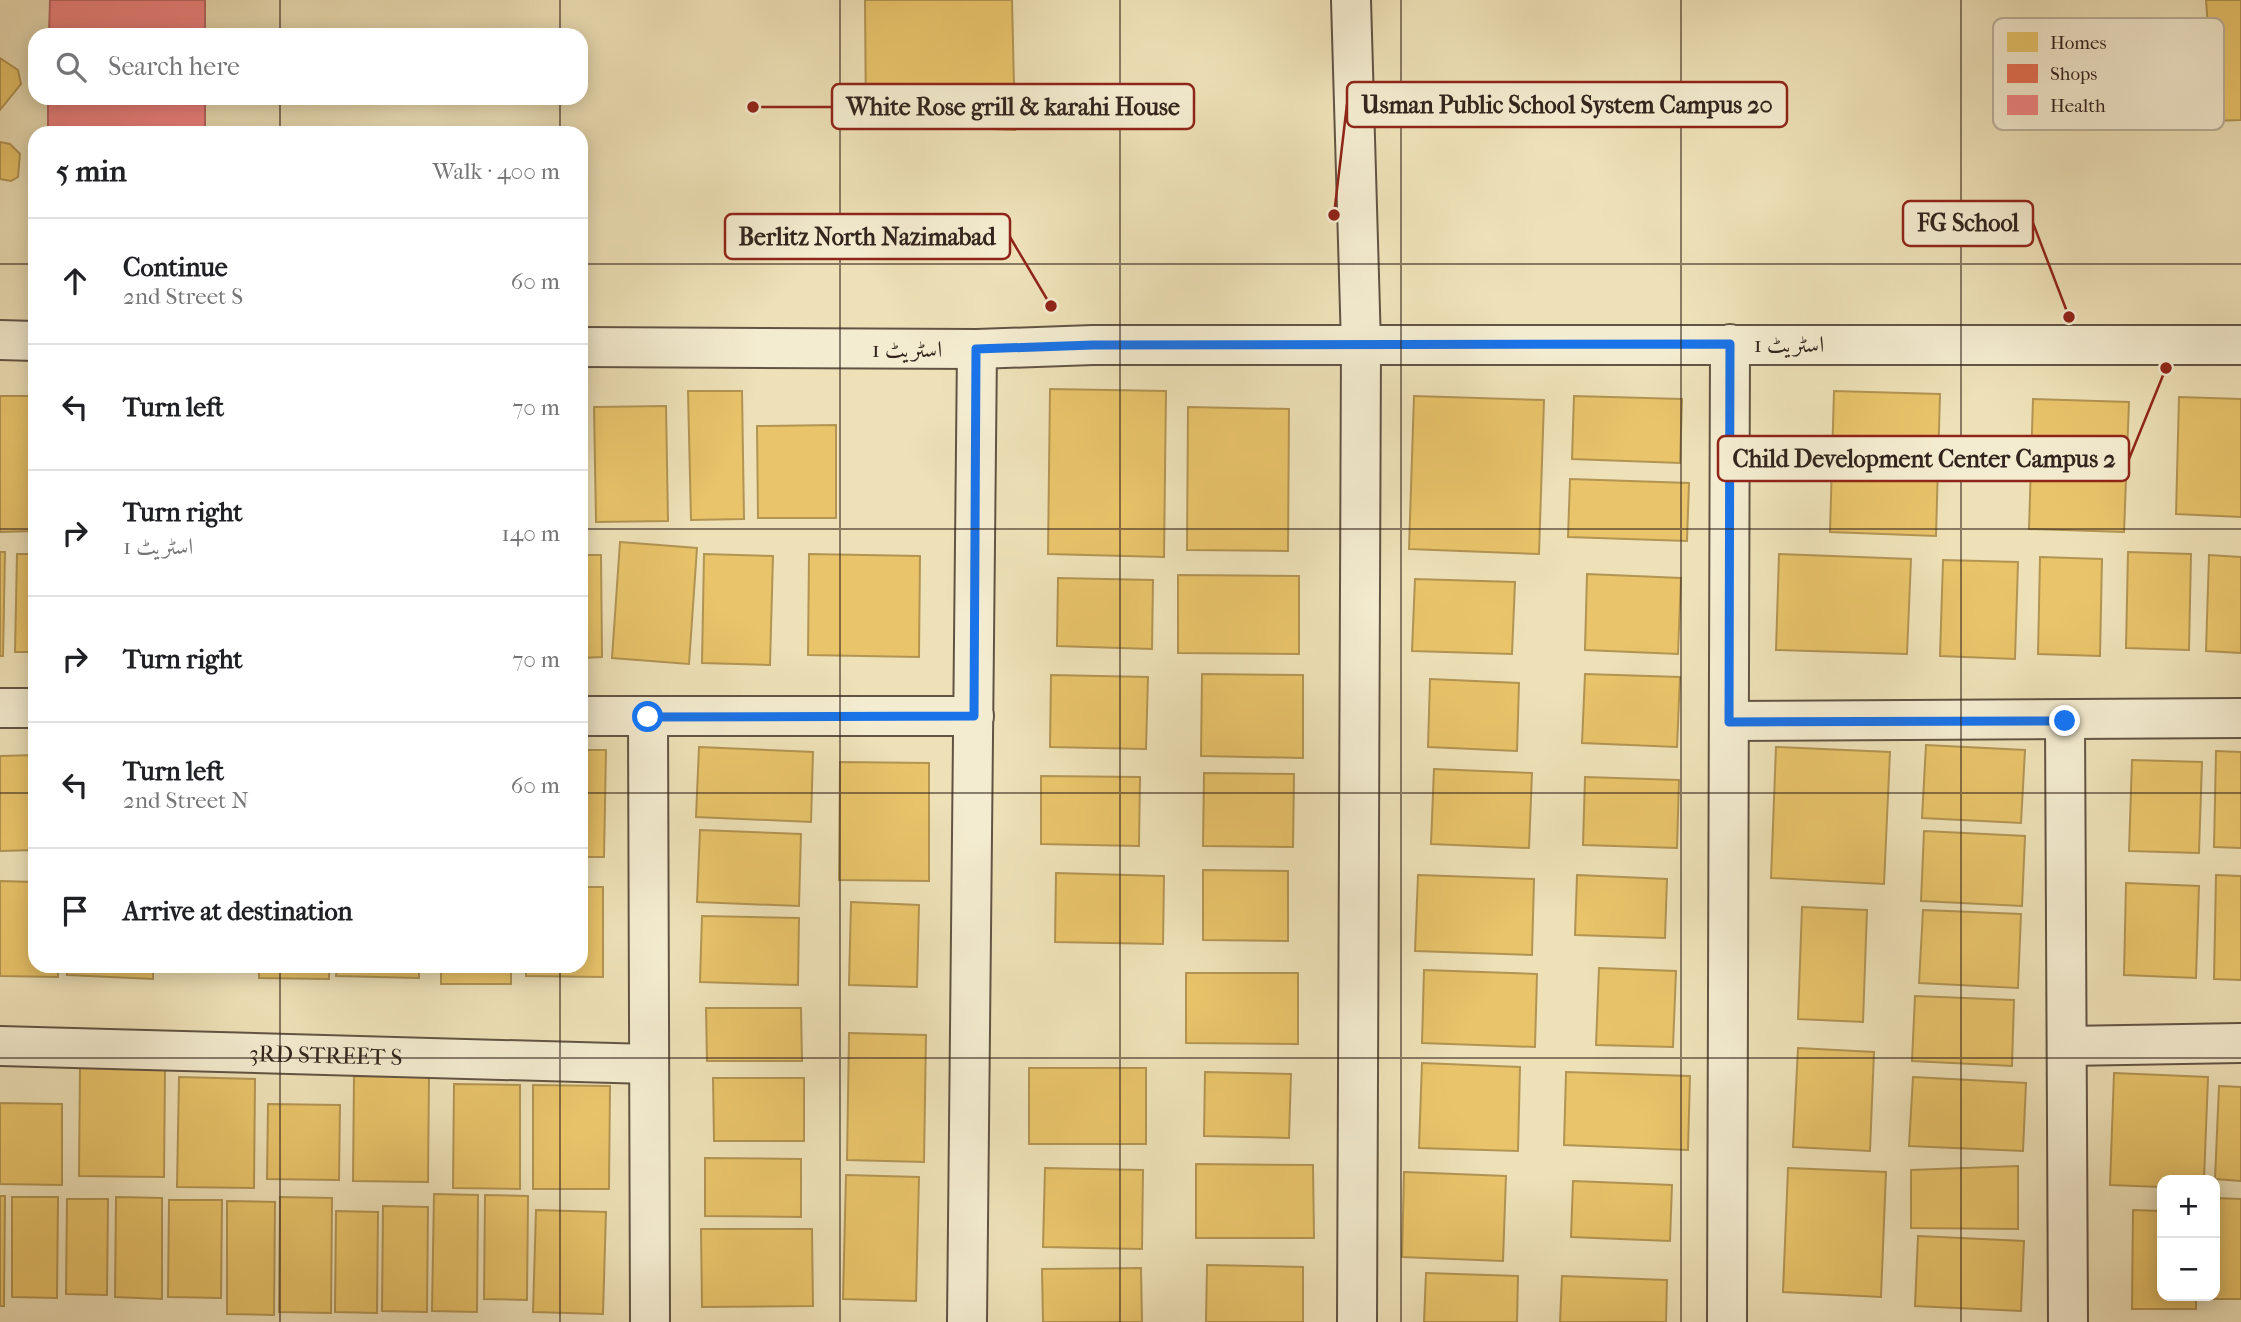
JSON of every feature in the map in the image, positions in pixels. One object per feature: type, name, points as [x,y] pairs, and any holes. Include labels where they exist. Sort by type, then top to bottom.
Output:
[{"type":"street","points":[[1351,0],[1361,345],[1357,1322]]},
{"type":"street","points":[[0,340],[28,341]]},
{"type":"street","points":[[1727,1322],[1730,344]]},
{"type":"street","name":"اسٹریٹ 1","points":[[588,347],[976,349],[1093,345],[2241,345]]},
{"type":"street","points":[[967,1322],[976,349]]},
{"type":"street","points":[[0,708],[28,708]]},
{"type":"street","points":[[588,716],[974,716]]},
{"type":"street","points":[[648,717],[650,1322]]},
{"type":"street","points":[[1729,722],[2241,719]]},
{"type":"street","points":[[2065,721],[2068,1322]]},
{"type":"street","points":[[2067,1046],[2241,1043]]},
{"type":"street","name":"3RD STREET S","points":[[0,1046],[649,1064]]},
{"type":"building: Homes","points":[[865,0],[1012,0],[1015,130],[866,124]]},
{"type":"building: Homes","points":[[2206,0],[2241,0],[2241,120],[2224,121],[2224,18],[2207,18]]},
{"type":"building: Homes","points":[[0,58],[18,70],[21,84],[0,110]]},
{"type":"building: Homes","points":[[0,142],[10,144],[20,154],[18,177],[11,181],[0,179]]},
{"type":"building: Homes","points":[[1050,389],[1166,391],[1164,557],[1048,554]]},
{"type":"building: Homes","points":[[688,391],[742,391],[744,519],[691,520]]},
{"type":"building: Homes","points":[[1834,391],[1940,394],[1936,536],[1830,532]]},
{"type":"building: Homes","points":[[0,396],[28,396],[28,531],[0,532]]},
{"type":"building: Homes","points":[[1414,396],[1544,400],[1539,554],[1409,549]]},
{"type":"building: Homes","points":[[1574,396],[1682,399],[1680,463],[1572,459]]},
{"type":"building: Homes","points":[[2179,397],[2241,399],[2241,517],[2176,514]]},
{"type":"building: Homes","points":[[2033,399],[2129,402],[2124,532],[2029,529]]},
{"type":"building: Homes","points":[[666,406],[668,521],[596,522],[594,407]]},
{"type":"building: Homes","points":[[1188,407],[1289,409],[1288,551],[1187,550]]},
{"type":"building: Homes","points":[[836,425],[836,518],[758,518],[757,426]]},
{"type":"building: Homes","points":[[1570,479],[1689,483],[1687,541],[1568,537]]},
{"type":"building: Homes","points":[[620,542],[697,548],[689,664],[612,658]]},
{"type":"building: Homes","points":[[0,552],[5,552],[3,656],[0,656]]},
{"type":"building: Homes","points":[[2128,552],[2191,554],[2189,650],[2126,648]]},
{"type":"building: Homes","points":[[17,554],[28,554],[28,652],[15,652]]},
{"type":"building: Homes","points":[[704,554],[773,556],[770,665],[702,663]]},
{"type":"building: Homes","points":[[809,554],[920,556],[919,657],[808,655]]},
{"type":"building: Homes","points":[[1779,554],[1911,559],[1907,654],[1776,650]]},
{"type":"building: Homes","points":[[588,555],[601,555],[602,657],[588,658]]},
{"type":"building: Homes","points":[[2209,555],[2241,557],[2241,653],[2206,651]]},
{"type":"building: Homes","points":[[2040,557],[2102,559],[2100,656],[2038,654]]},
{"type":"building: Homes","points":[[1943,560],[2018,562],[2015,659],[1940,656]]},
{"type":"building: Homes","points":[[1587,574],[1681,578],[1678,654],[1585,650]]},
{"type":"building: Homes","points":[[1178,575],[1299,576],[1299,654],[1178,653]]},
{"type":"building: Homes","points":[[1058,578],[1153,580],[1152,649],[1057,646]]},
{"type":"building: Homes","points":[[1415,579],[1515,582],[1512,654],[1412,651]]},
{"type":"building: Homes","points":[[1202,674],[1303,675],[1303,758],[1201,756]]},
{"type":"building: Homes","points":[[1585,674],[1680,677],[1677,747],[1582,743]]},
{"type":"building: Homes","points":[[1051,675],[1148,677],[1146,749],[1050,747]]},
{"type":"building: Homes","points":[[1430,679],[1519,683],[1517,751],[1428,747]]},
{"type":"building: Homes","points":[[1926,745],[2025,750],[2021,823],[1922,818]]},
{"type":"building: Homes","points":[[699,747],[813,752],[811,822],[696,817]]},
{"type":"building: Homes","points":[[1776,747],[1890,752],[1884,884],[1771,878]]},
{"type":"building: Homes","points":[[588,750],[606,750],[604,857],[588,857]]},
{"type":"building: Homes","points":[[2216,751],[2241,752],[2241,848],[2214,847]]},
{"type":"building: Homes","points":[[28,755],[28,850],[0,851],[0,756]]},
{"type":"building: Homes","points":[[2132,760],[2202,762],[2199,853],[2129,851]]},
{"type":"building: Homes","points":[[840,762],[929,763],[929,881],[839,880]]},
{"type":"building: Homes","points":[[1434,769],[1532,773],[1529,848],[1431,844]]},
{"type":"building: Homes","points":[[1204,773],[1294,774],[1293,847],[1203,846]]},
{"type":"building: Homes","points":[[1041,776],[1140,777],[1139,846],[1041,844]]},
{"type":"building: Homes","points":[[1585,777],[1679,780],[1677,848],[1583,845]]},
{"type":"building: Homes","points":[[700,830],[801,834],[799,906],[697,902]]},
{"type":"building: Homes","points":[[1924,831],[2025,836],[2022,906],[1921,901]]},
{"type":"building: Homes","points":[[1203,870],[1288,871],[1288,941],[1203,940]]},
{"type":"building: Homes","points":[[1056,873],[1164,876],[1163,944],[1055,942]]},
{"type":"building: Homes","points":[[1418,875],[1534,879],[1532,955],[1415,951]]},
{"type":"building: Homes","points":[[1577,875],[1667,879],[1665,938],[1575,935]]},
{"type":"building: Homes","points":[[2216,875],[2241,876],[2241,980],[2214,979]]},
{"type":"building: Homes","points":[[0,881],[28,882],[28,973],[58,973],[58,977],[0,976]]},
{"type":"building: Homes","points":[[2126,883],[2199,886],[2196,978],[2124,975]]},
{"type":"building: Homes","points":[[588,887],[603,887],[603,977],[526,976],[526,973],[588,973]]},
{"type":"building: Homes","points":[[851,902],[919,905],[917,987],[849,985]]},
{"type":"building: Homes","points":[[1802,907],[1867,910],[1863,1022],[1798,1019]]},
{"type":"building: Homes","points":[[1923,910],[2021,914],[2018,988],[1919,983]]},
{"type":"building: Homes","points":[[702,916],[799,918],[798,985],[700,982]]},
{"type":"building: Homes","points":[[1599,968],[1676,971],[1673,1047],[1596,1045]]},
{"type":"building: Homes","points":[[1424,970],[1537,974],[1535,1047],[1422,1043]]},
{"type":"building: Homes","points":[[153,973],[153,979],[67,975]]},
{"type":"building: Homes","points":[[259,973],[329,973],[329,979],[259,978]]},
{"type":"building: Homes","points":[[336,973],[419,973],[419,978],[336,976]]},
{"type":"building: Homes","points":[[441,973],[511,973],[511,984],[441,984]]},
{"type":"building: Homes","points":[[1186,973],[1298,973],[1298,1044],[1186,1043]]},
{"type":"building: Homes","points":[[1915,996],[2014,1000],[2012,1066],[1912,1061]]},
{"type":"building: Homes","points":[[706,1008],[801,1008],[802,1061],[707,1061]]},
{"type":"building: Homes","points":[[849,1033],[926,1035],[924,1162],[847,1160]]},
{"type":"building: Homes","points":[[1798,1048],[1874,1052],[1870,1151],[1793,1147]]},
{"type":"building: Homes","points":[[1422,1063],[1520,1067],[1518,1151],[1419,1148]]},
{"type":"building: Homes","points":[[80,1067],[165,1068],[164,1177],[79,1176]]},
{"type":"building: Homes","points":[[1029,1068],[1146,1068],[1146,1144],[1029,1144]]},
{"type":"building: Homes","points":[[1205,1072],[1291,1074],[1289,1138],[1204,1136]]},
{"type":"building: Homes","points":[[1566,1072],[1690,1076],[1688,1150],[1564,1145]]},
{"type":"building: Homes","points":[[2114,1073],[2208,1077],[2204,1175],[2157,1175],[2157,1187],[2110,1185]]},
{"type":"building: Homes","points":[[354,1076],[429,1077],[428,1182],[353,1181]]},
{"type":"building: Homes","points":[[179,1077],[255,1079],[254,1188],[177,1187]]},
{"type":"building: Homes","points":[[1913,1077],[2026,1083],[2023,1151],[1909,1146]]},
{"type":"building: Homes","points":[[713,1078],[804,1078],[804,1141],[714,1141]]},
{"type":"building: Homes","points":[[454,1084],[520,1085],[520,1189],[453,1188]]},
{"type":"building: Homes","points":[[533,1085],[610,1086],[609,1189],[533,1189]]},
{"type":"building: Homes","points":[[2219,1086],[2241,1087],[2241,1181],[2220,1179],[2220,1175],[2215,1175]]},
{"type":"building: Homes","points":[[0,1103],[62,1104],[62,1185],[0,1184]]},
{"type":"building: Homes","points":[[268,1104],[340,1105],[339,1180],[267,1179]]},
{"type":"building: Homes","points":[[705,1158],[801,1159],[801,1217],[705,1216]]},
{"type":"building: Homes","points":[[1196,1164],[1313,1165],[1314,1238],[1196,1238]]},
{"type":"building: Homes","points":[[2018,1166],[2018,1229],[1911,1228],[1911,1170]]},
{"type":"building: Homes","points":[[1045,1168],[1143,1170],[1142,1249],[1043,1247]]},
{"type":"building: Homes","points":[[1788,1168],[1886,1172],[1881,1297],[1783,1292]]},
{"type":"building: Homes","points":[[1404,1172],[1506,1176],[1503,1261],[1402,1257]]},
{"type":"building: Homes","points":[[846,1175],[919,1177],[916,1301],[843,1299]]},
{"type":"building: Homes","points":[[1573,1181],[1672,1185],[1670,1241],[1571,1237]]},
{"type":"building: Homes","points":[[434,1194],[478,1195],[477,1312],[432,1311]]},
{"type":"building: Homes","points":[[485,1195],[528,1196],[527,1300],[484,1299]]},
{"type":"building: Homes","points":[[0,1196],[5,1196],[4,1306],[0,1306]]},
{"type":"building: Homes","points":[[12,1197],[58,1197],[57,1298],[12,1297]]},
{"type":"building: Homes","points":[[116,1197],[162,1198],[162,1299],[115,1297]]},
{"type":"building: Homes","points":[[280,1197],[332,1198],[331,1313],[279,1312]]},
{"type":"building: Homes","points":[[2220,1198],[2241,1199],[2241,1299],[2220,1299]]},
{"type":"building: Homes","points":[[67,1199],[108,1199],[107,1295],[66,1294]]},
{"type":"building: Homes","points":[[169,1200],[222,1200],[221,1298],[168,1297]]},
{"type":"building: Homes","points":[[227,1201],[275,1202],[274,1315],[227,1314]]},
{"type":"building: Homes","points":[[383,1206],[428,1207],[427,1312],[382,1311]]},
{"type":"building: Homes","points":[[536,1210],[606,1212],[603,1314],[533,1312]]},
{"type":"building: Homes","points":[[2133,1210],[2157,1211],[2157,1301],[2196,1301],[2196,1309],[2132,1309]]},
{"type":"building: Homes","points":[[336,1211],[378,1212],[377,1313],[335,1312]]},
{"type":"building: Homes","points":[[701,1229],[812,1229],[813,1306],[702,1307]]},
{"type":"building: Homes","points":[[1918,1236],[2024,1241],[2021,1311],[1915,1306]]},
{"type":"building: Homes","points":[[1207,1265],[1303,1267],[1303,1322],[1206,1322]]},
{"type":"building: Homes","points":[[1141,1268],[1142,1322],[1043,1322],[1042,1269]]},
{"type":"building: Homes","points":[[1426,1273],[1518,1276],[1517,1322],[1424,1322]]},
{"type":"building: Homes","points":[[1562,1276],[1667,1280],[1666,1322],[1560,1322]]},
{"type":"building: Health","points":[[50,0],[205,0],[205,28],[49,28]]},
{"type":"building: Health","points":[[48,105],[205,105],[205,126],[48,126]]},
{"type":"place","name":"White Rose grill & karahi House","points":[[753,107]]},
{"type":"place","name":"Usman Public School System Campus 20","points":[[1334,215]]},
{"type":"place","name":"Berlitz North Nazimabad","points":[[1051,306]]},
{"type":"place","name":"FG School","points":[[2069,317]]},
{"type":"place","name":"Child Development Center Campus 2","points":[[2166,368]]},
{"type":"route","points":[[648,717],[974,716],[976,349],[1093,345],[1730,344],[1729,722],[2065,721]]}]
